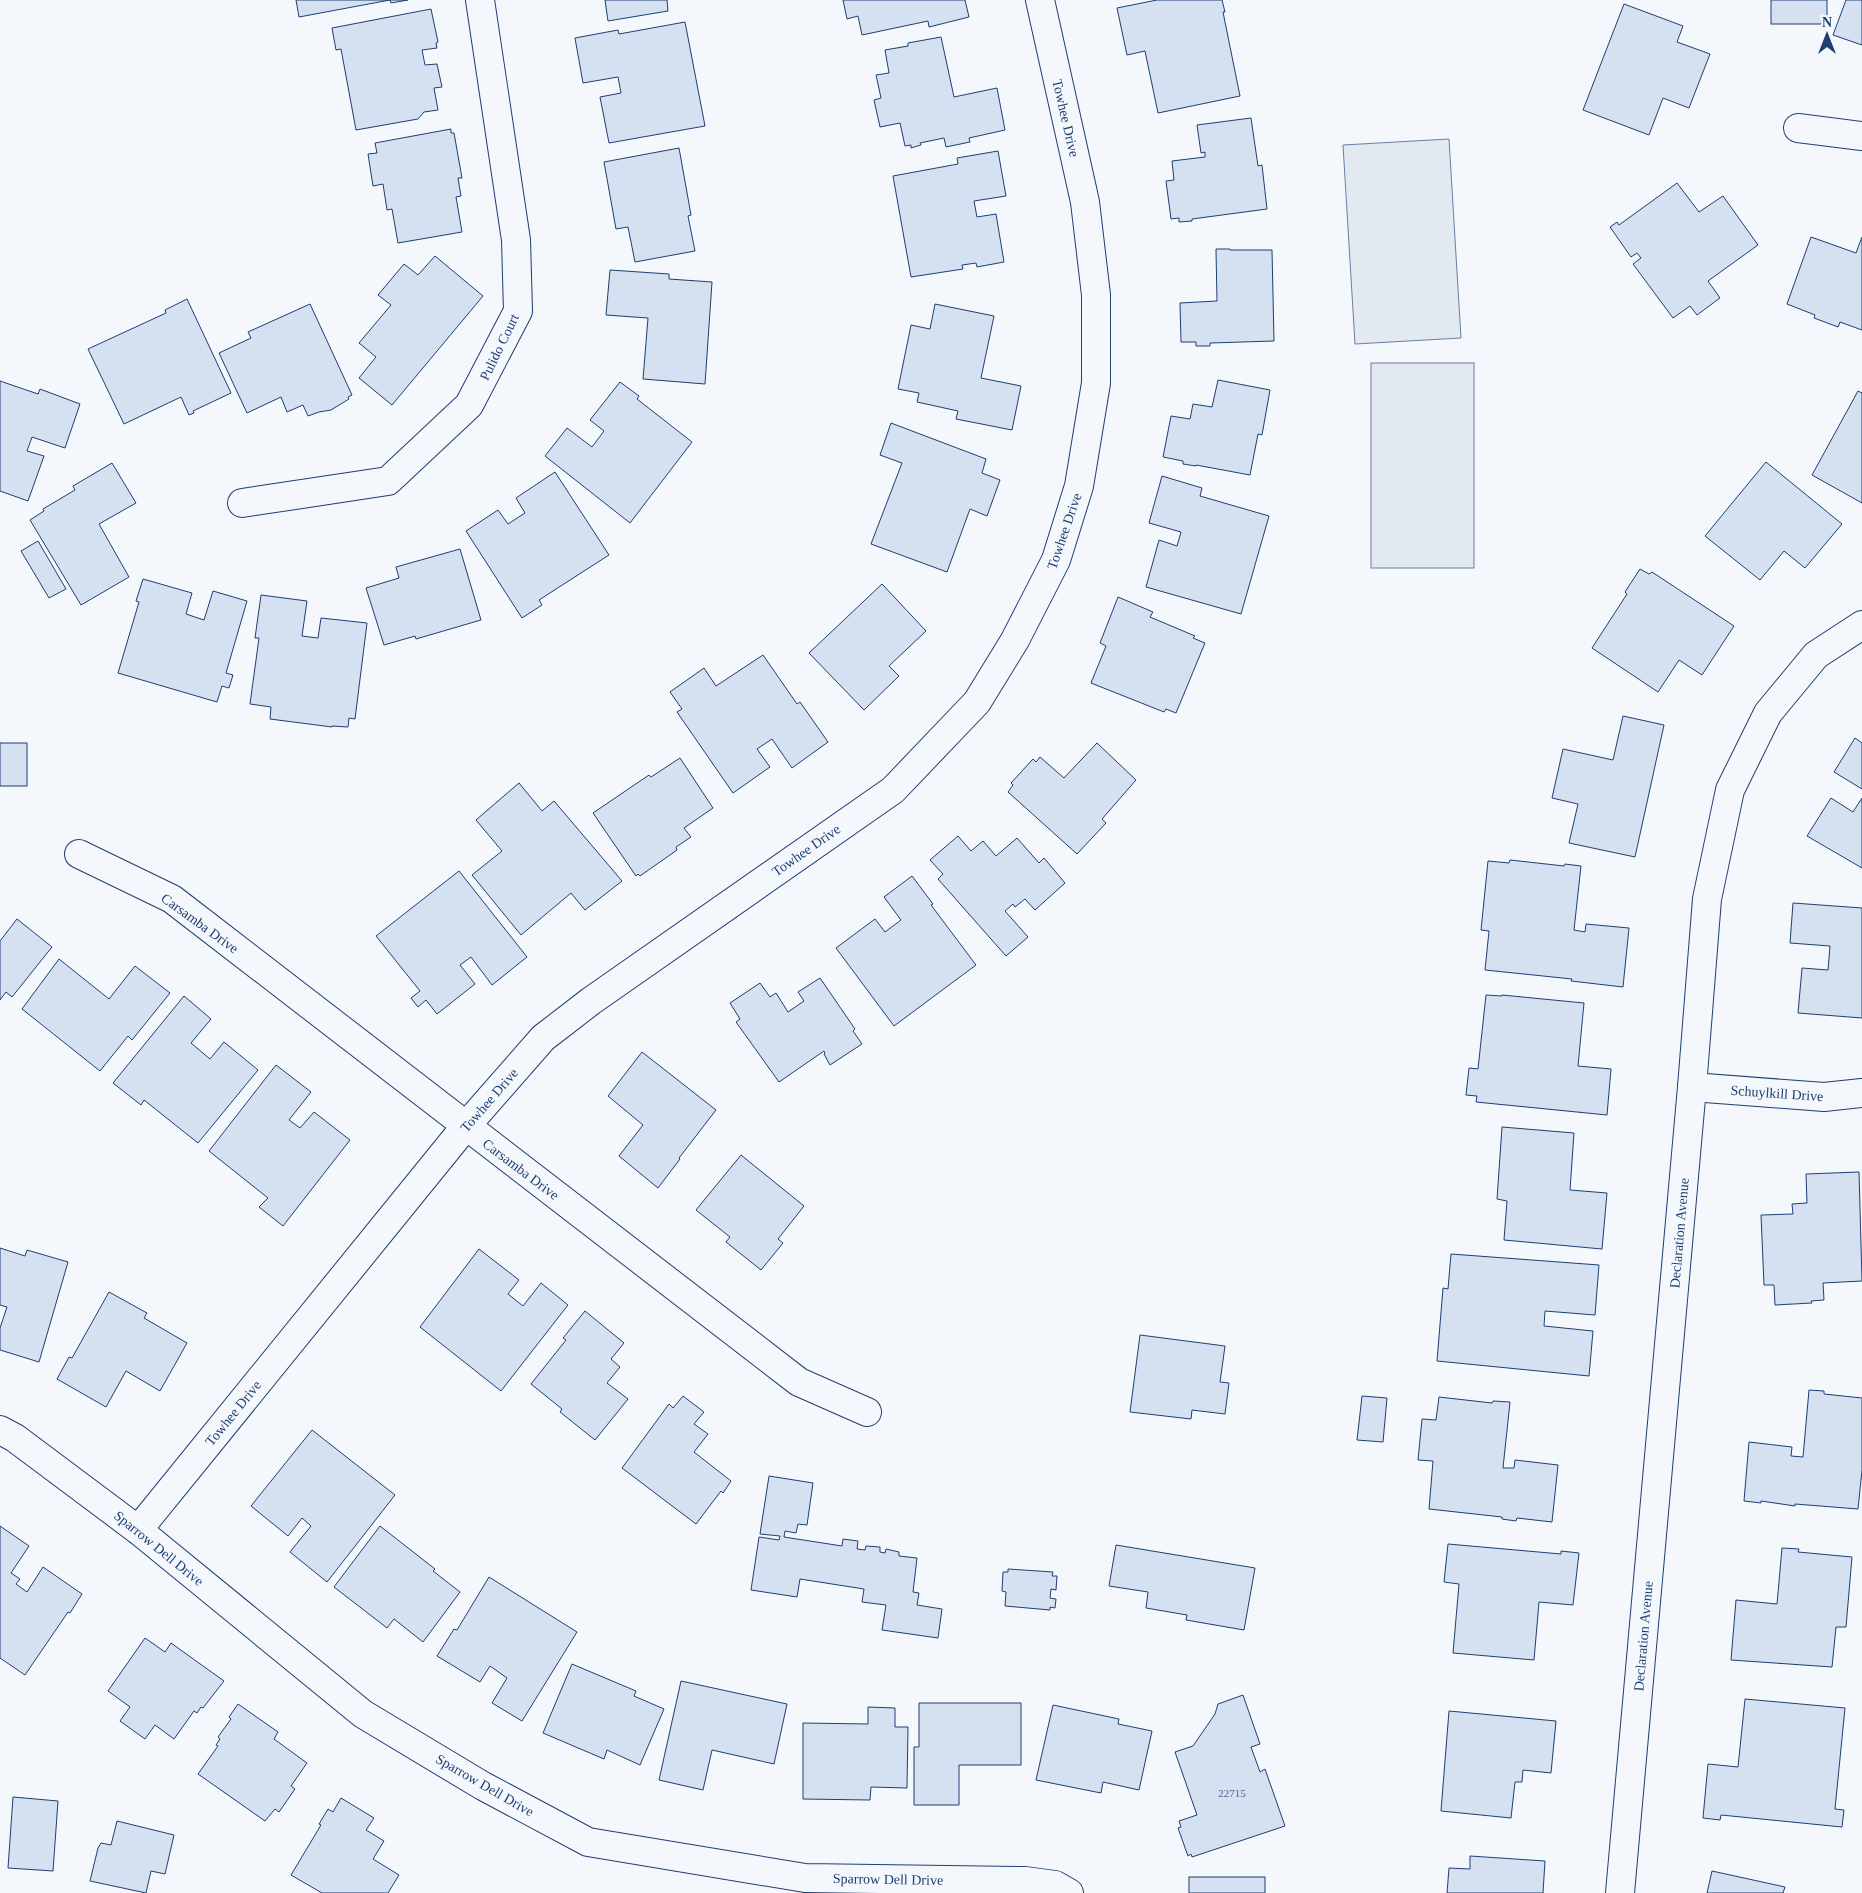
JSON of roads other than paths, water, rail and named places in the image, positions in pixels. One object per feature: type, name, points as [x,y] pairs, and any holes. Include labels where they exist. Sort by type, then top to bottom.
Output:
[{"type":"street","name":"Pulido Court","points":[[242,503],[388,481],[470,405],[518,311],[516,240],[480,0]]},
{"type":"street","name":"Towhee Drive","points":[[138,1530],[465,1126],[543,1038],[591,1001],[892,790],[977,702],[1015,640],[1056,560],[1079,486],[1096,383],[1096,295],[1085,202],[1040,0]]},
{"type":"street","points":[[1798,128],[1862,136]]},
{"type":"street","name":"Declaration Avenue","points":[[1620,1893],[1707,899],[1730,790],[1768,713],[1816,654],[1862,625]]},
{"type":"street","name":"Carsamba Drive","points":[[79,854],[172,899],[799,1382],[867,1412]]},
{"type":"street","name":"Schuylkill Drive","points":[[1692,1087],[1824,1097],[1862,1093]]},
{"type":"street","name":"Sparrow Dell Drive","points":[[0,1430],[15,1438],[138,1530],[363,1714],[484,1786],[588,1842],[805,1878],[1024,1881],[1055,1885],[1068,1893]]}]
